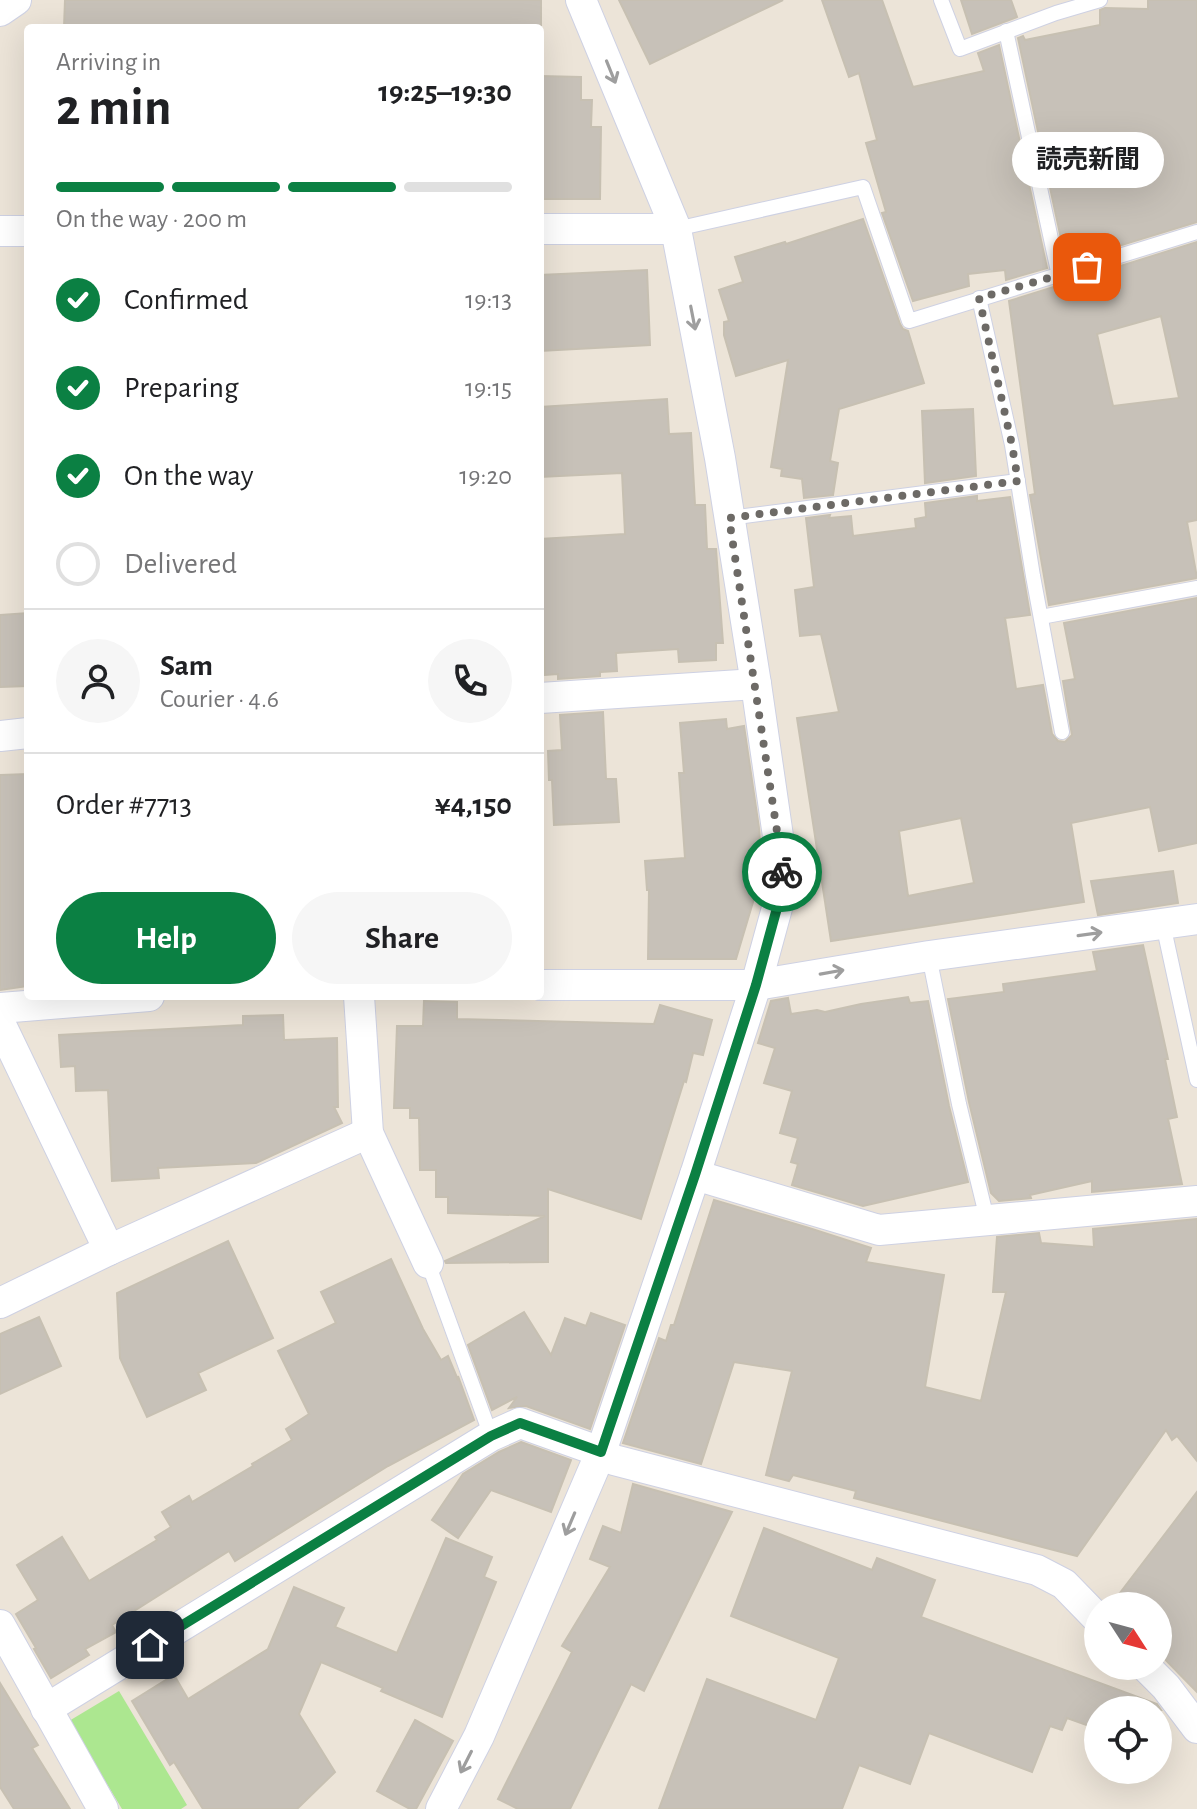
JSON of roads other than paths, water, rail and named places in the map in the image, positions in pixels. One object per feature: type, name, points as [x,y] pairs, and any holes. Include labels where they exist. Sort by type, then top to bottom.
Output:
[{"type":"street","points":[[0,11],[16,0]]},
{"type":"street","points":[[448,1806],[601,1452],[695,1175],[756,985],[780,897],[782,864],[756,684],[720,458],[676,229],[581,0]]},
{"type":"street","points":[[544,229],[676,229]]},
{"type":"street","points":[[0,231],[24,231]]},
{"type":"street","points":[[544,698],[756,684]]},
{"type":"street","points":[[0,736],[24,733]]},
{"type":"street","points":[[544,985],[756,985],[929,956],[1197,919]]},
{"type":"street","points":[[0,1008],[99,1000]]},
{"type":"street","points":[[359,1000],[368,1133],[428,1263]]},
{"type":"street","points":[[0,1023],[109,1250]]},
{"type":"street","points":[[0,1303],[109,1250],[368,1133]]},
{"type":"street","points":[[695,1175],[879,1230],[1197,1201]]},
{"type":"street","points":[[46,1709],[491,1436],[520,1423],[601,1452],[614,1460],[1037,1570],[1064,1584],[1084,1605]]},
{"type":"street","points":[[0,1625],[103,1809]]},
{"type":"street","points":[[1159,1680],[1197,1728]]},
{"type":"lane","points":[[941,0],[960,49],[1092,1]]},
{"type":"lane","points":[[1006,31],[1059,276]]},
{"type":"lane","points":[[676,229],[863,187],[909,321],[1197,232]]},
{"type":"lane","points":[[979,298],[1012,445],[1062,732]]},
{"type":"lane","points":[[729,518],[1018,481]]},
{"type":"lane","points":[[1041,617],[1197,588]]},
{"type":"lane","points":[[1163,924],[1197,1080]]},
{"type":"lane","points":[[929,956],[959,1104],[987,1219]]},
{"type":"lane","points":[[428,1263],[491,1436]]},
{"type":"place","name":"読売新聞","points":[[1087,267]]}]
